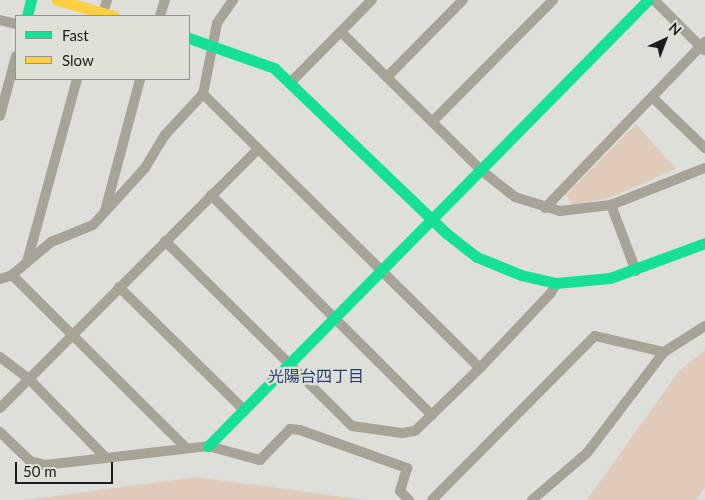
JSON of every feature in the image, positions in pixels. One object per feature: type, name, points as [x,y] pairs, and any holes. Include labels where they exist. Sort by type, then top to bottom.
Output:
[{"type":"street","points":[[27,15],[31,0]]},
{"type":"street","points":[[57,0],[102,14],[107,0]]},
{"type":"street","points":[[160,15],[165,0]]},
{"type":"street","points":[[292,81],[372,0]]},
{"type":"street","points":[[387,77],[463,0]]},
{"type":"street","points":[[432,122],[553,0]]},
{"type":"street","points":[[208,446],[482,172],[648,0]]},
{"type":"street","points":[[545,208],[704,46],[654,0]]},
{"type":"street","points":[[0,279],[12,275],[51,242],[93,225],[203,94],[222,11],[232,1]]},
{"type":"street","points":[[0,20],[15,24]]},
{"type":"street","points":[[341,32],[482,172],[515,197],[545,208],[580,211],[612,205],[705,168]]},
{"type":"street","points":[[190,38],[257,59],[292,81],[433,221],[476,257],[521,275],[556,283],[582,283],[636,271],[705,243]]},
{"type":"street","points":[[0,116],[3,95],[15,59]]},
{"type":"street","points":[[27,262],[78,80]]},
{"type":"street","points":[[104,212],[140,80]]},
{"type":"street","points":[[203,94],[480,368]]},
{"type":"street","points":[[652,97],[705,148]]},
{"type":"street","points":[[0,408],[210,195],[258,149]]},
{"type":"street","points":[[210,195],[432,415]]},
{"type":"street","points":[[612,205],[636,271]]},
{"type":"street","points":[[165,241],[352,426],[409,432],[432,415],[480,368],[551,293],[556,283]]},
{"type":"street","points":[[12,275],[73,333],[185,447]]},
{"type":"street","points":[[119,287],[244,410]]},
{"type":"street","points":[[532,500],[587,453],[664,352],[705,326]]},
{"type":"street","points":[[432,500],[595,336],[664,352]]},
{"type":"street","points":[[0,357],[29,379],[105,457]]},
{"type":"street","points":[[0,432],[30,461],[45,465],[185,447],[208,446],[260,460],[290,428],[407,468],[400,490],[409,500]]},
{"type":"shaded area","points":[[636,124],[676,169],[609,198],[572,205],[566,195]]},
{"type":"shaded area","points":[[705,350],[705,487],[697,500],[587,500],[679,371]]},
{"type":"shaded area","points":[[196,477],[366,500],[25,500]]},
{"type":"traffic: fast","points":[[27,15],[31,0]]},
{"type":"traffic: fast","points":[[208,446],[648,0]]},
{"type":"traffic: fast","points":[[190,38],[274,68],[446,233],[477,257],[521,275],[556,283],[610,278],[705,243]]},
{"type":"traffic: slow","points":[[57,0],[110,15]]},
{"type":"district","name":"光陽台四丁目","points":[[316,376]]}]
